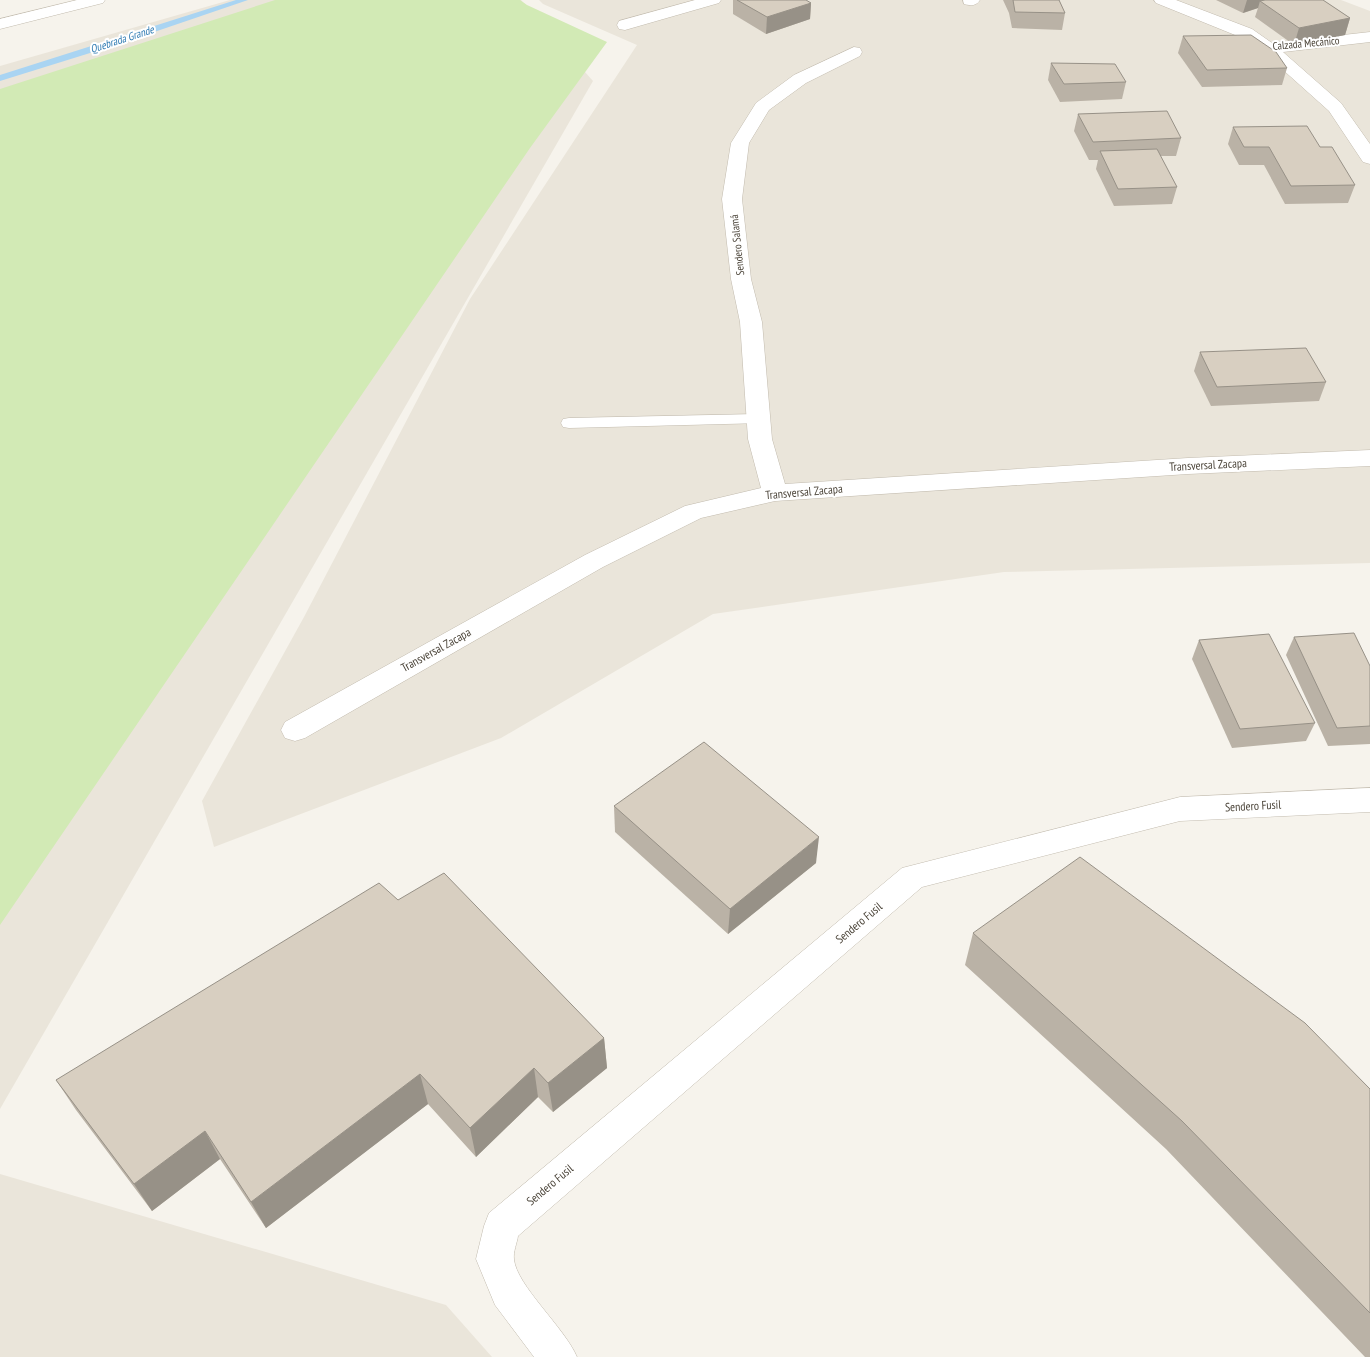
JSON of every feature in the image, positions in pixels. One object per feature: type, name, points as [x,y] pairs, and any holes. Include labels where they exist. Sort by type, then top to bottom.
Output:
[{"type":"street","points":[[0,24],[97,0]]},
{"type":"street","points":[[625,25],[714,0]]},
{"type":"street","name":"Calzada Mecánico","points":[[1162,0],[1246,33],[1269,48],[1370,37]]},
{"type":"street","points":[[1269,48],[1335,107],[1370,158]]},
{"type":"street","name":"Sendero Salamá","points":[[775,493],[760,439],[751,322],[741,279],[732,199],[740,143],[762,107],[800,79],[854,52]]},
{"type":"street","name":"Transversal Zacapa","points":[[295,730],[594,561],[694,512],[775,493],[1188,466],[1370,458]]},
{"type":"street","name":"Sendero Fusil","points":[[558,1357],[508,1292],[495,1259],[502,1226],[913,877],[1180,809],[1370,800]]},
{"type":"lane","points":[[569,423],[758,419]]},
{"type":"shaded area","points":[[230,0],[521,0],[593,81],[0,1109],[0,66]]},
{"type":"shaded area","points":[[539,0],[1341,0],[1370,11],[1370,563],[1004,572],[713,614],[501,738],[214,847],[202,801],[304,617],[470,299],[637,45],[543,4]]},
{"type":"shaded area","points":[[0,1174],[446,1305],[492,1357],[0,1357]]},
{"type":"green space","points":[[275,0],[520,0],[607,42],[530,148],[0,925],[0,89]]},
{"type":"building","points":[[737,0],[806,0],[811,3],[767,17]]},
{"type":"building","points":[[1013,0],[1059,0],[1065,13],[1015,12]]},
{"type":"building","points":[[1323,0],[1350,18],[1299,28],[1260,1]]},
{"type":"building","points":[[1251,35],[1276,52],[1287,68],[1207,70],[1183,36]]},
{"type":"building","points":[[1051,63],[1115,64],[1126,82],[1064,84]]},
{"type":"building","points":[[1167,111],[1181,138],[1093,142],[1078,114]]},
{"type":"building","points":[[1307,126],[1320,147],[1332,147],[1355,185],[1291,186],[1269,147],[1244,147],[1233,127]]},
{"type":"building","points":[[1157,149],[1177,187],[1118,189],[1100,151]]},
{"type":"building","points":[[1306,348],[1326,382],[1217,387],[1200,352]]},
{"type":"building","points":[[1354,633],[1370,666],[1370,726],[1337,728],[1294,637]]},
{"type":"building","points":[[1269,634],[1315,723],[1240,729],[1199,640]]},
{"type":"building","points":[[704,742],[819,837],[730,909],[614,806]]},
{"type":"building","points":[[1080,857],[1305,1023],[1370,1089],[1370,1313],[1182,1121],[973,933]]},
{"type":"building","points":[[444,873],[604,1038],[548,1083],[534,1068],[470,1128],[420,1074],[251,1202],[205,1131],[134,1184],[56,1080],[379,883],[398,900]]},
{"type":"waterway","name":"Quebrada Grande","points":[[0,78],[244,0]]}]
